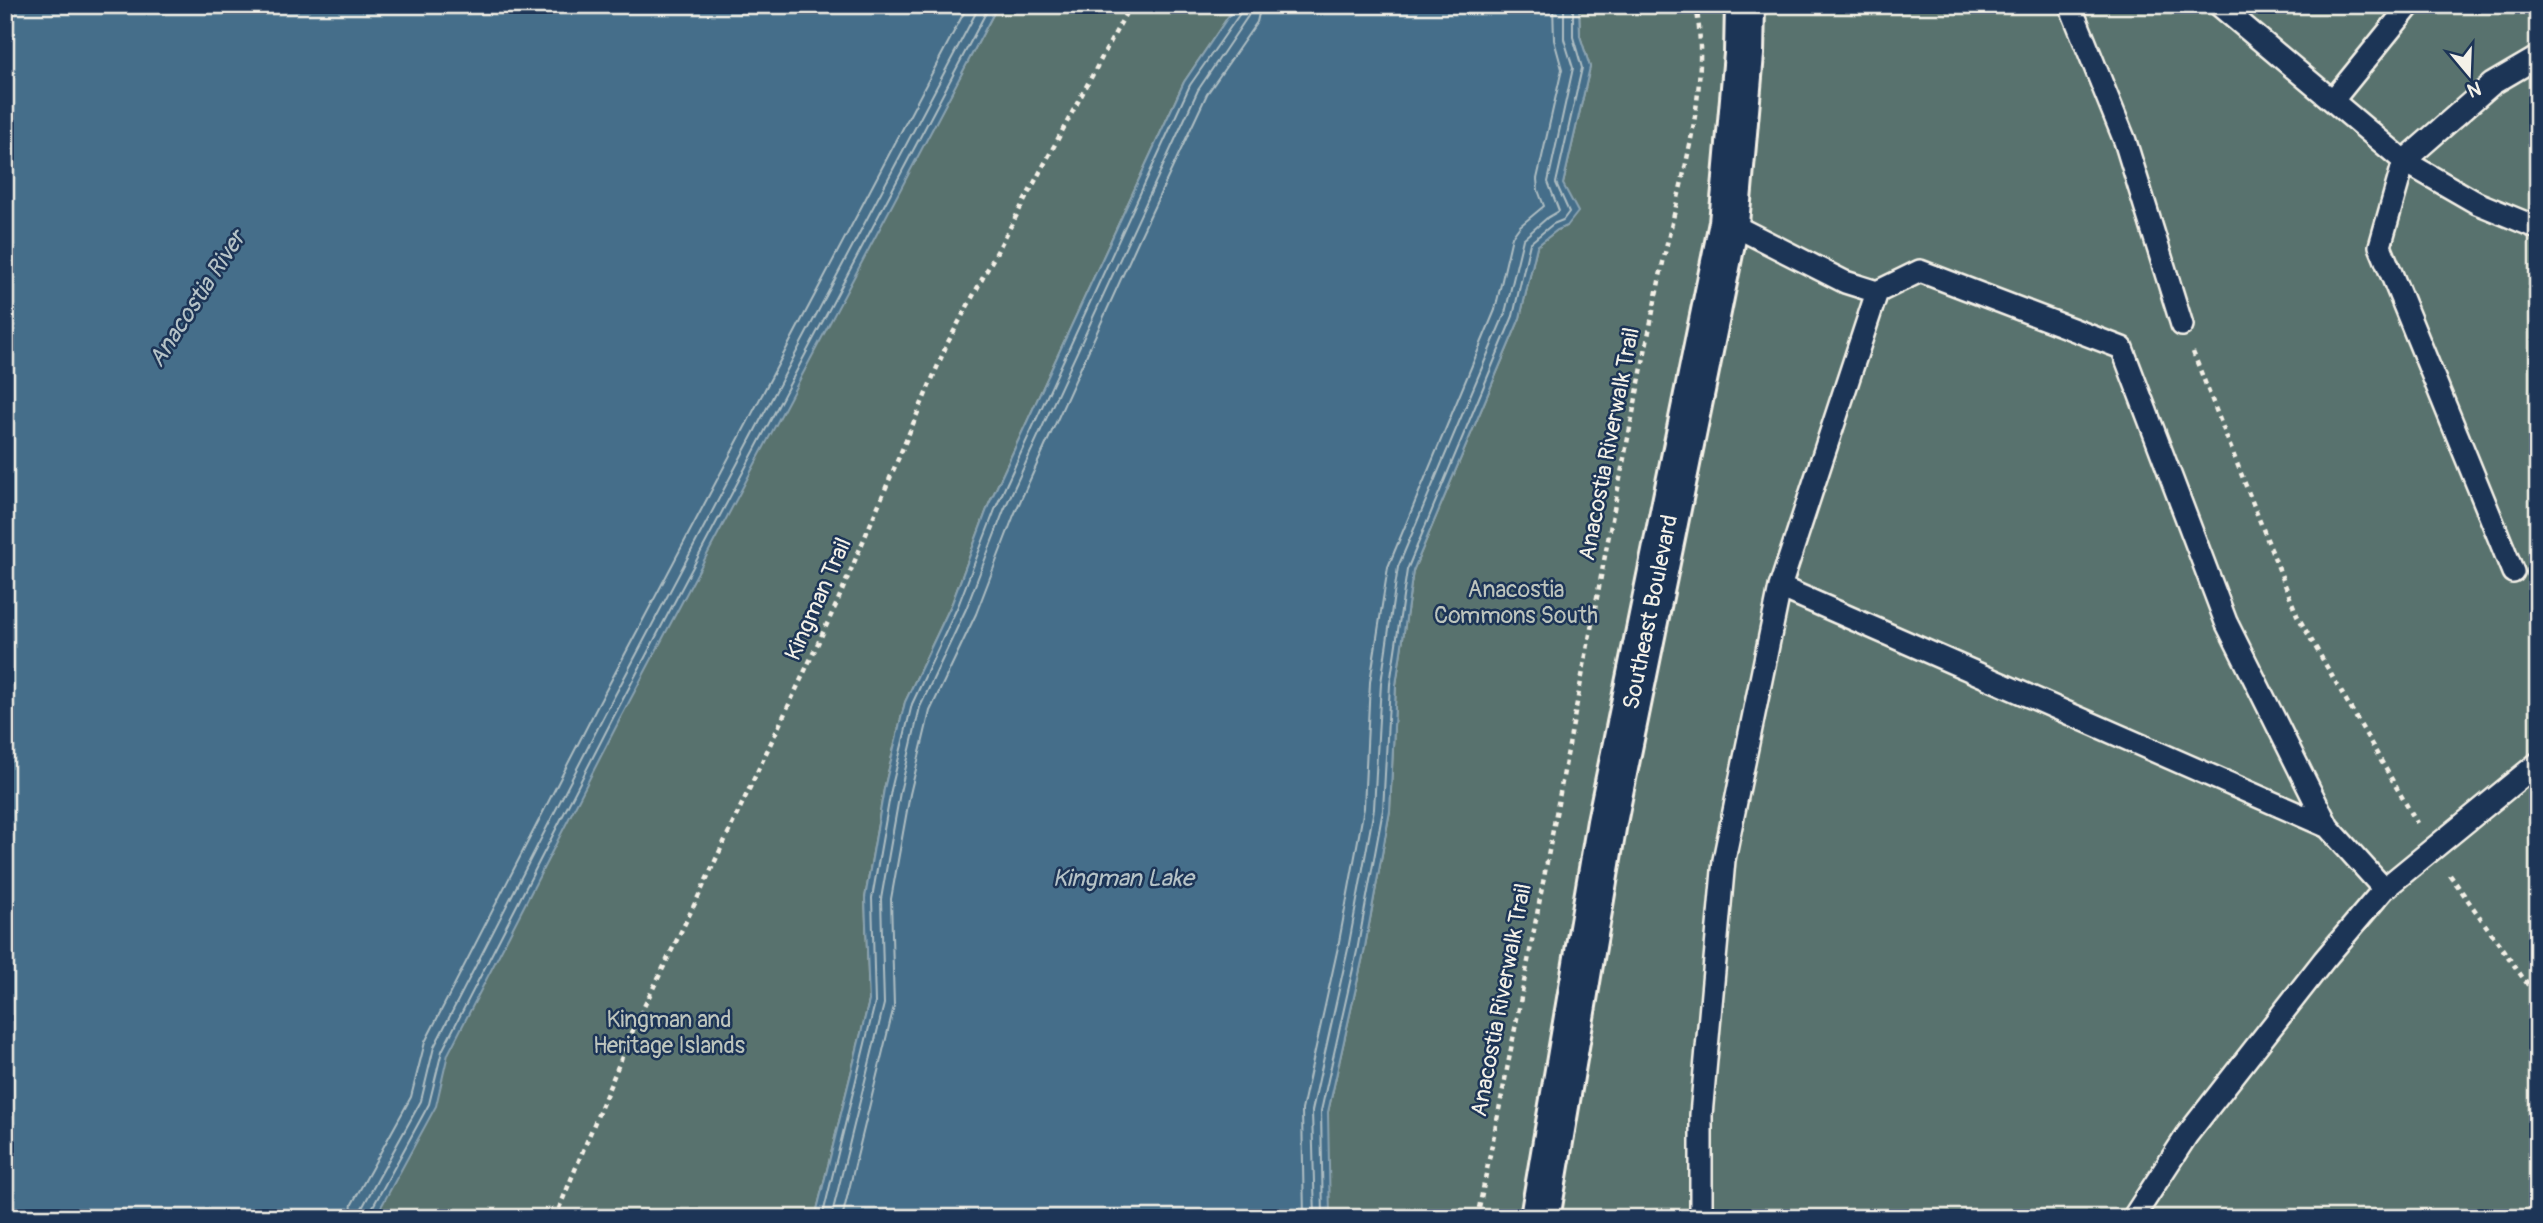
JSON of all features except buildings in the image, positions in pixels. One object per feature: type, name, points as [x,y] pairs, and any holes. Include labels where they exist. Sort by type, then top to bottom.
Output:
[{"type":"street","name":"Southeast Boulevard","points":[[1541,1218],[1607,822],[1729,223],[1744,54],[1745,5]]},
{"type":"lane","points":[[2070,5],[2125,141],[2182,325]]},
{"type":"lane","points":[[2219,5],[2404,161],[2477,203],[2538,228]]},
{"type":"lane","points":[[2333,100],[2410,5]]},
{"type":"lane","points":[[2513,572],[2379,246],[2404,161],[2492,84],[2538,57]]},
{"type":"lane","points":[[1729,223],[1845,282],[1877,292],[1920,271],[2122,348],[2226,622],[2328,827],[2384,889]]},
{"type":"lane","points":[[1701,1218],[1701,1115],[1724,860],[1780,587],[1877,292]]},
{"type":"lane","points":[[1780,587],[2328,827]]},
{"type":"lane","points":[[2133,1218],[2187,1135],[2323,960],[2384,889],[2538,763]]},
{"type":"path","name":"Kingman Trail","points":[[555,1218],[636,1023],[701,893],[836,605],[947,344],[1126,13],[1135,5]]},
{"type":"path","name":"Anacostia Riverwalk Trail","points":[[1477,1218],[1608,536],[1687,160],[1700,73],[1696,5]]},
{"type":"path","points":[[2182,325],[2297,615],[2432,850],[2538,999]]},
{"type":"green space","name":"Kingman and Heritage Islands","points":[[998,5],[1236,5],[1184,82],[989,504],[952,603],[905,702],[884,789],[865,898],[869,1001],[815,1218],[15,1218],[839,303]]},
{"type":"green space","name":"Anacostia Commons South","points":[[1579,5],[2538,5],[2538,1218],[1327,1218],[1328,1112],[1364,952],[1390,811],[1396,685],[1413,571],[1520,318],[1537,246],[1557,230],[1567,226],[1563,184],[1590,67],[1580,36]]},
{"type":"water","name":"Anacostia River","points":[[5,5],[998,5],[619,721],[448,1054],[436,1106],[375,1218],[5,1218]]},
{"type":"water","name":"Kingman Lake","points":[[1236,5],[1579,5],[1580,36],[1590,67],[1563,184],[1578,212],[1567,226],[1557,230],[1537,246],[1520,318],[1413,571],[1396,685],[1390,811],[1364,952],[1328,1112],[1330,1218],[815,1218],[869,1001],[865,898],[884,789],[905,702],[952,603],[989,504],[1184,82]]}]
